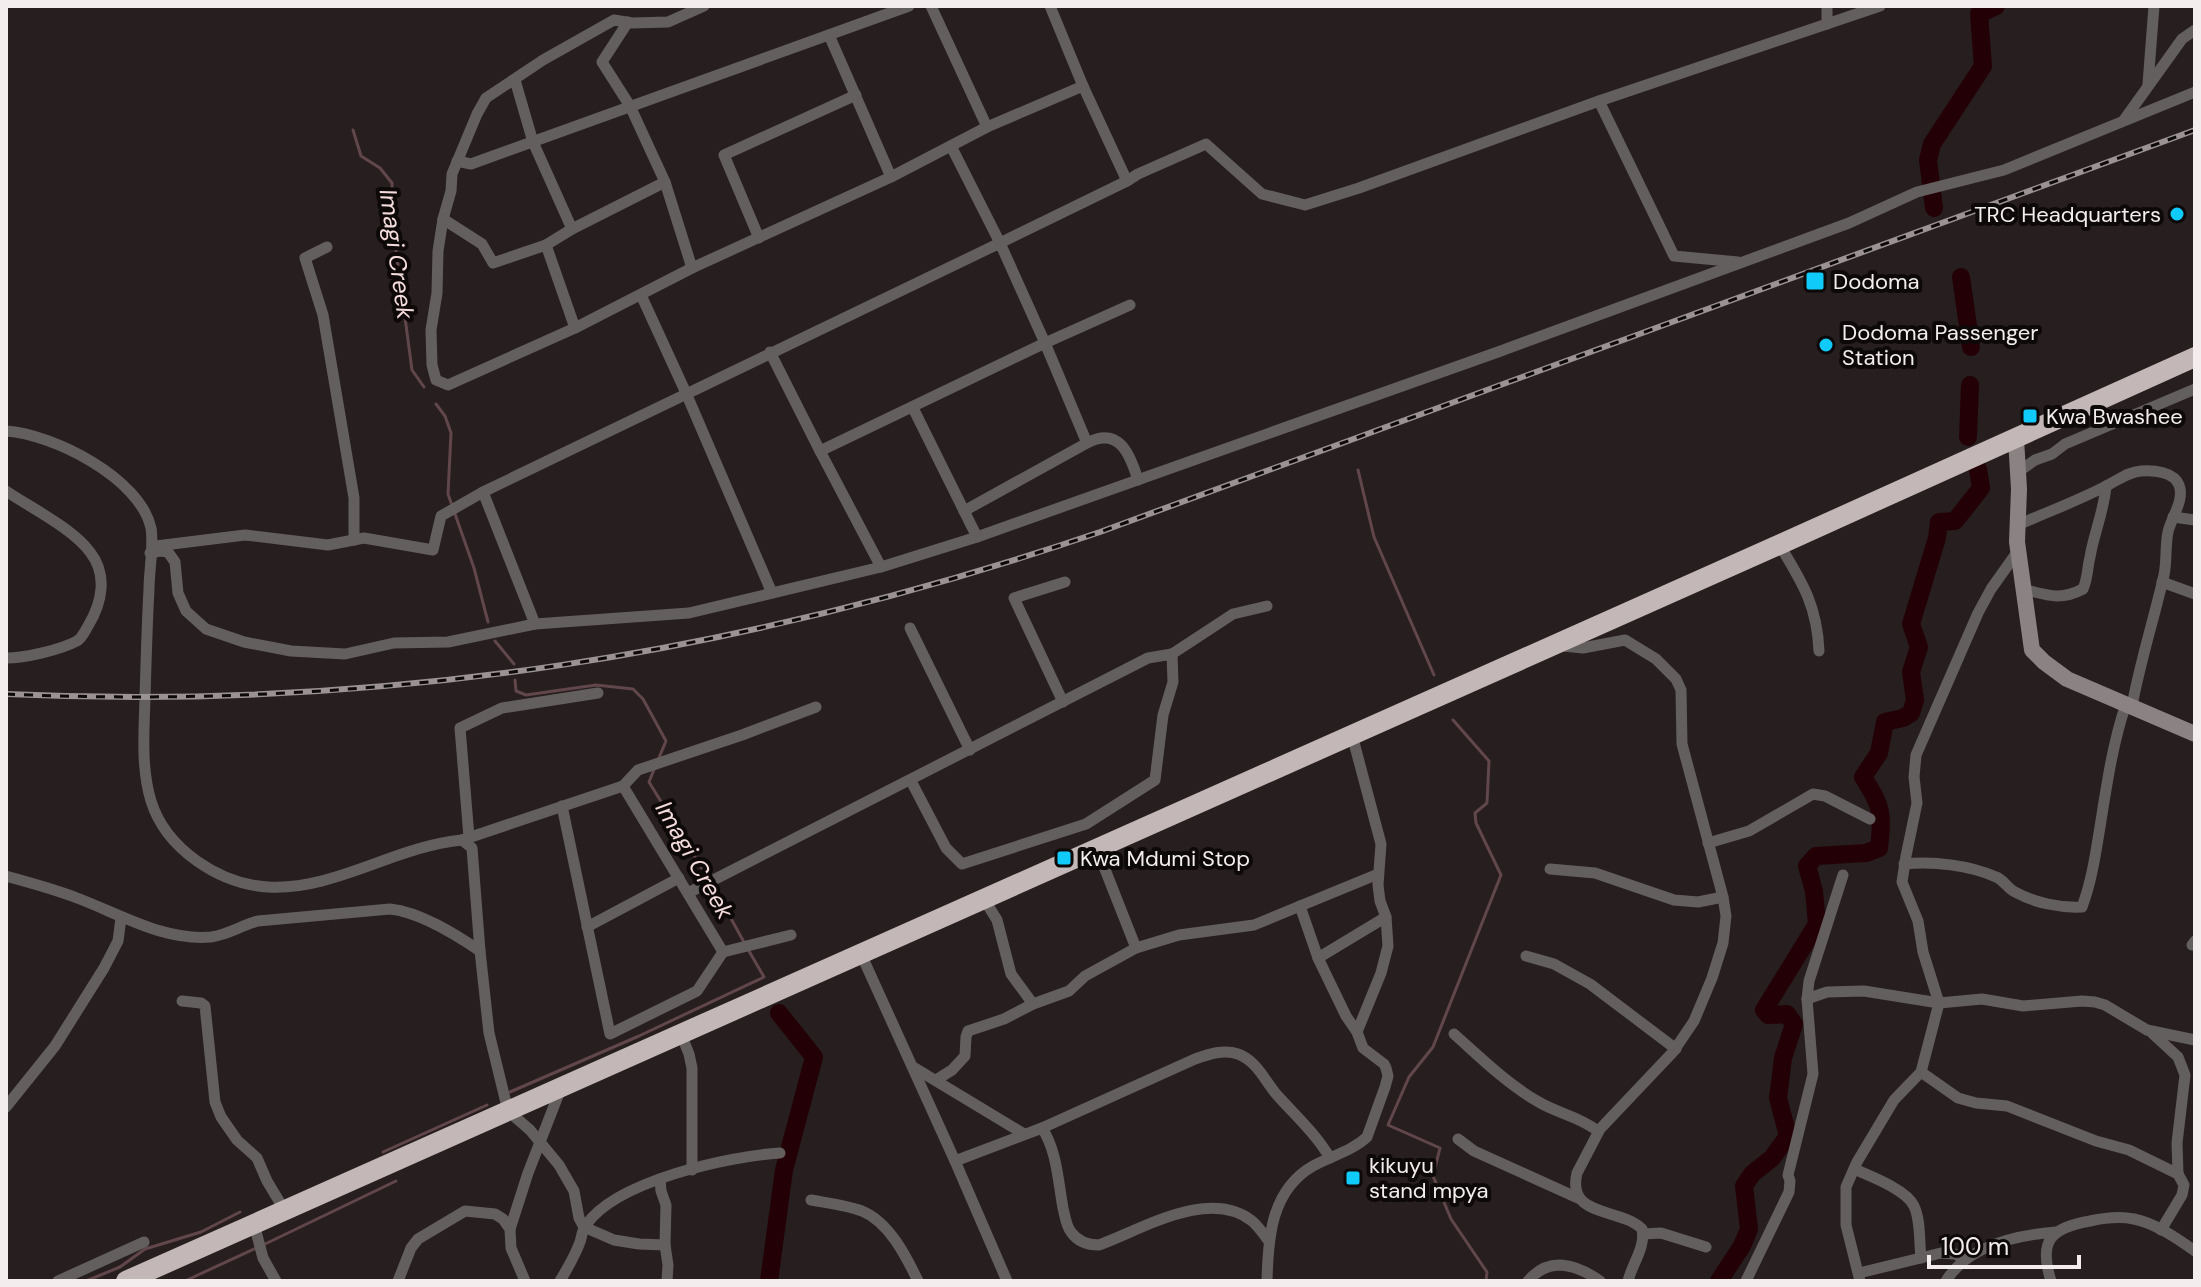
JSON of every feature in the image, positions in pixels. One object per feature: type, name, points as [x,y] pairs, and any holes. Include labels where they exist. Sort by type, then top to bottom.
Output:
[{"type":"highway","points":[[126,1281],[2195,357]]},
{"type":"street","points":[[704,6],[668,22],[614,20],[543,60],[486,98],[457,161],[443,219],[431,330],[432,365],[436,380],[448,385],[575,328],[692,268],[891,177],[987,127],[1083,86]]},
{"type":"street","points":[[457,161],[471,164],[909,6]]},
{"type":"street","points":[[931,6],[987,127]]},
{"type":"street","points":[[1050,6],[1127,181]]},
{"type":"street","points":[[1827,6],[1827,24]]},
{"type":"street","points":[[150,550],[245,535],[328,545],[364,538],[433,550],[441,516],[483,492],[1138,174],[1206,144],[1262,194],[1305,205],[1880,6]]},
{"type":"street","points":[[2146,113],[2154,6]]},
{"type":"street","points":[[628,22],[602,62],[630,106],[665,182],[692,268]]},
{"type":"street","points":[[2123,122],[2182,39],[2195,30]]},
{"type":"street","points":[[829,35],[891,177]]},
{"type":"street","points":[[515,80],[533,142],[572,229]]},
{"type":"street","points":[[150,550],[168,552],[175,562],[178,593],[186,611],[206,629],[244,642],[276,648],[345,654],[394,643],[448,642],[535,624],[689,613],[881,567],[977,537],[1742,263],[1849,223],[1917,192],[2004,170],[2195,92]]},
{"type":"street","points":[[759,238],[724,155],[856,95]]},
{"type":"street","points":[[1599,101],[1674,256],[1742,263]]},
{"type":"street","points":[[951,146],[1000,243],[1087,443]]},
{"type":"street","points":[[443,219],[482,244],[493,263],[546,245],[665,182]]},
{"type":"street","points":[[546,245],[575,328]]},
{"type":"street","points":[[327,247],[305,258],[323,315],[354,498],[354,540]]},
{"type":"street","points":[[641,295],[772,593]]},
{"type":"street","points":[[820,451],[1130,305]]},
{"type":"street","points":[[770,352],[881,567]]},
{"type":"street","points":[[2018,472],[2065,444],[2195,389]]},
{"type":"street","points":[[913,408],[977,537]]},
{"type":"street","points":[[6,431],[22,432],[55,443],[107,472],[144,511],[151,530],[144,769],[152,805],[173,838],[190,855],[204,866],[243,883],[289,887],[316,882],[439,842],[465,838],[623,786],[638,770],[816,707]]},
{"type":"street","points":[[964,511],[1087,443],[1104,438],[1117,441],[1131,455],[1138,480]]},
{"type":"street","points":[[2016,439],[2019,550],[2032,650],[2067,679],[2195,734]]},
{"type":"street","points":[[1904,864],[1928,862],[1961,867],[1998,877],[2012,891],[2032,900],[2067,907],[2082,907],[2088,891],[2113,750],[2129,705],[2162,582],[2168,533],[2181,490],[2174,478],[2161,472],[2130,472],[2018,525]]},
{"type":"street","points":[[2023,589],[2067,597],[2083,589],[2106,486]]},
{"type":"street","points":[[6,491],[70,532],[91,552],[101,573],[102,586],[94,616],[80,640],[19,658],[6,658]]},
{"type":"street","points":[[483,492],[535,624]]},
{"type":"street","points":[[2173,517],[2195,520]]},
{"type":"street","points":[[1779,544],[1805,588],[1814,612],[1819,651]]},
{"type":"street","points":[[1965,1259],[1948,1253],[1860,1277],[1845,1218],[1846,1187],[1894,1100],[1921,1072],[1939,1003],[1923,952],[1918,921],[1902,882],[1917,803],[1915,764],[1920,744],[1985,600],[2019,550]]},
{"type":"street","points":[[1063,702],[1014,598],[1065,582]]},
{"type":"street","points":[[2162,582],[2195,594]]},
{"type":"street","points":[[688,893],[1148,658],[1172,654],[1233,614],[1267,606]]},
{"type":"street","points":[[910,628],[970,750]]},
{"type":"street","points":[[1552,645],[1583,648],[1625,640],[1656,659],[1676,679],[1681,690],[1682,744],[1723,897],[1725,929],[1698,1012],[1676,1049],[1598,1131],[1577,1173],[1576,1186],[1580,1199]]},
{"type":"street","points":[[911,781],[946,848],[962,864],[1086,824],[1155,780],[1163,715],[1173,682],[1172,654]]},
{"type":"street","points":[[598,693],[502,708],[460,728],[465,838],[472,848],[489,1033],[508,1111],[530,1130],[568,1179],[584,1227],[614,1240],[665,1245]]},
{"type":"street","points":[[1352,735],[1381,844],[1378,874],[1388,946],[1357,1032]]},
{"type":"street","points":[[623,786],[723,952]]},
{"type":"street","points":[[1708,843],[1749,831],[1813,794],[1825,796],[1870,819]]},
{"type":"street","points":[[562,806],[610,1034],[697,991],[723,952],[791,935]]},
{"type":"street","points":[[1086,824],[1136,948]]},
{"type":"street","points":[[1550,869],[1595,873],[1674,900],[1698,902],[1723,897]]},
{"type":"street","points":[[936,1080],[961,1062],[966,1052],[968,1031],[1069,991],[1085,976],[1136,948],[1179,935],[1254,925],[1378,874]]},
{"type":"street","points":[[1746,1281],[1789,1192],[1788,1175],[1813,1074],[1807,999],[1809,981],[1843,875]]},
{"type":"street","points":[[6,876],[78,898],[121,918],[174,934],[209,937],[258,921],[396,909],[454,933],[480,951]]},
{"type":"street","points":[[587,927],[679,878]]},
{"type":"street","points":[[984,899],[997,920],[1011,974],[1033,1004]]},
{"type":"street","points":[[1253,1281],[1267,1279],[1268,1240],[1275,1213],[1292,1183],[1312,1167],[1367,1137],[1388,1076],[1384,1064],[1363,1048],[1346,1016],[1318,958],[1300,906]]},
{"type":"street","points":[[1318,958],[1386,917]]},
{"type":"street","points":[[6,1107],[55,1046],[104,968],[118,941],[121,918]]},
{"type":"street","points":[[861,954],[1007,1281]]},
{"type":"street","points":[[1526,956],[1554,964],[1590,984],[1676,1049]]},
{"type":"street","points":[[1807,999],[1827,992],[1864,991],[1939,1003],[1982,999],[2023,1006],[2095,1002],[2147,1030],[2178,1057],[2185,1075],[2177,1143],[2178,1174],[2184,1185],[2182,1195],[2161,1230]]},
{"type":"street","points":[[182,1001],[205,1006],[215,1102],[233,1134],[257,1158],[285,1211]]},
{"type":"street","points":[[2147,1030],[2195,1040]]},
{"type":"street","points":[[681,1034],[692,1068],[692,1170]]},
{"type":"street","points":[[1454,1034],[1524,1093],[1598,1131]]},
{"type":"street","points":[[2178,1057],[2182,1037]]},
{"type":"street","points":[[955,1161],[1042,1128],[1167,1070],[1211,1053],[1228,1052],[1252,1062],[1275,1093],[1317,1138],[1330,1158]]},
{"type":"street","points":[[912,1067],[1024,1134]]},
{"type":"street","points":[[1921,1072],[1958,1098],[2007,1106],[2084,1137],[2129,1150],[2178,1174]]},
{"type":"street","points":[[525,1281],[511,1248],[510,1229],[561,1087]]},
{"type":"street","points":[[1042,1128],[1052,1147],[1065,1218],[1070,1232],[1080,1241],[1099,1245],[1159,1219],[1212,1208],[1247,1218],[1268,1240]]},
{"type":"street","points":[[1458,1139],[1474,1151],[1580,1199],[1592,1208],[1633,1222],[1642,1229],[1628,1281]]},
{"type":"street","points":[[560,1281],[580,1243],[584,1227],[603,1206],[621,1194],[692,1170],[754,1155],[780,1153]]},
{"type":"street","points":[[1854,1169],[1885,1183],[1915,1206],[1921,1258]]},
{"type":"street","points":[[660,1179],[666,1205],[667,1281]]},
{"type":"street","points":[[811,1200],[871,1216],[893,1238],[918,1281]]},
{"type":"street","points":[[398,1281],[411,1248],[418,1239],[465,1211],[495,1214],[510,1229]]},
{"type":"street","points":[[2051,1281],[2045,1259],[2050,1241],[2065,1226],[2078,1223],[2117,1217],[2145,1222],[2195,1251]]},
{"type":"street","points":[[254,1224],[263,1258],[276,1281]]},
{"type":"street","points":[[1946,1281],[1965,1259],[2006,1239],[2056,1232]]},
{"type":"street","points":[[1643,1234],[1661,1233],[1706,1247]]},
{"type":"street","points":[[58,1281],[144,1242]]},
{"type":"street","points":[[1528,1281],[1536,1271],[1549,1266],[1575,1268],[1600,1281]]},
{"type":"waterway","points":[[1934,208],[1928,160],[1932,144],[1983,66],[1979,14],[1996,6]]},
{"type":"waterway","name":"Imagi Creek","points":[[353,130],[361,156],[380,168],[392,183],[393,228],[412,370],[424,387]]},
{"type":"waterway","points":[[1961,277],[1971,347]]},
{"type":"waterway","points":[[1968,437],[1970,385]]},
{"type":"waterway","name":"Imagi Creek","points":[[436,404],[445,416],[451,433],[448,494],[474,568],[488,622]]},
{"type":"waterway","points":[[1719,1281],[1742,1246],[1749,1229],[1744,1186],[1752,1174],[1772,1158],[1788,1136],[1778,1098],[1783,1058],[1794,1024],[1787,1014],[1768,1015],[1764,1010],[1817,924],[1814,891],[1807,866],[1816,856],[1866,853],[1879,848],[1880,810],[1863,777],[1879,753],[1885,722],[1911,713],[1915,700],[1911,672],[1919,647],[1911,624],[1939,522],[1955,521],[1981,488],[1978,469]]},
{"type":"waterway","points":[[1358,470],[1374,537],[1434,675]]},
{"type":"waterway","name":"Imagi Creek","points":[[495,641],[514,664]]},
{"type":"waterway","name":"Imagi Creek","points":[[515,680],[516,691],[526,695],[596,685],[633,689],[643,699],[666,741],[658,760]]},
{"type":"waterway","points":[[1453,720],[1489,761],[1487,803],[1475,813],[1476,823],[1501,875],[1433,1047],[1409,1077],[1388,1125],[1440,1148],[1433,1176],[1451,1219],[1487,1272],[1486,1281]]},
{"type":"waterway","name":"Imagi Creek","points":[[655,767],[649,782],[708,878]]},
{"type":"waterway","name":"Imagi Creek","points":[[712,884],[745,944]]},
{"type":"waterway","points":[[510,1092],[764,977],[749,951]]},
{"type":"waterway","name":"Imagi Creek","points":[[769,1281],[784,1170],[814,1057],[779,1013]]},
{"type":"waterway","points":[[383,1152],[487,1105]]},
{"type":"waterway","points":[[263,1245],[396,1181]]},
{"type":"waterway","points":[[86,1281],[120,1267],[145,1249],[201,1232],[240,1212]]},
{"type":"waterway","points":[[185,1281],[256,1248]]},
{"type":"railway","points":[[6,694],[147,697],[286,693],[424,682],[561,665],[697,641],[832,611],[966,575],[1100,532],[2195,130]]},
{"type":"place","name":"TRC Headquarters","points":[[2177,214]]},
{"type":"place","name":"Dodoma","points":[[1815,281]]},
{"type":"place","name":"Dodoma Passenger Station","points":[[1826,345]]},
{"type":"place","name":"Kwa Bwashee","points":[[2030,416]]},
{"type":"place","name":"Kwa Mdumi Stop","points":[[1064,858]]},
{"type":"place","name":"kikuyu stand mpya","points":[[1353,1178]]}]
